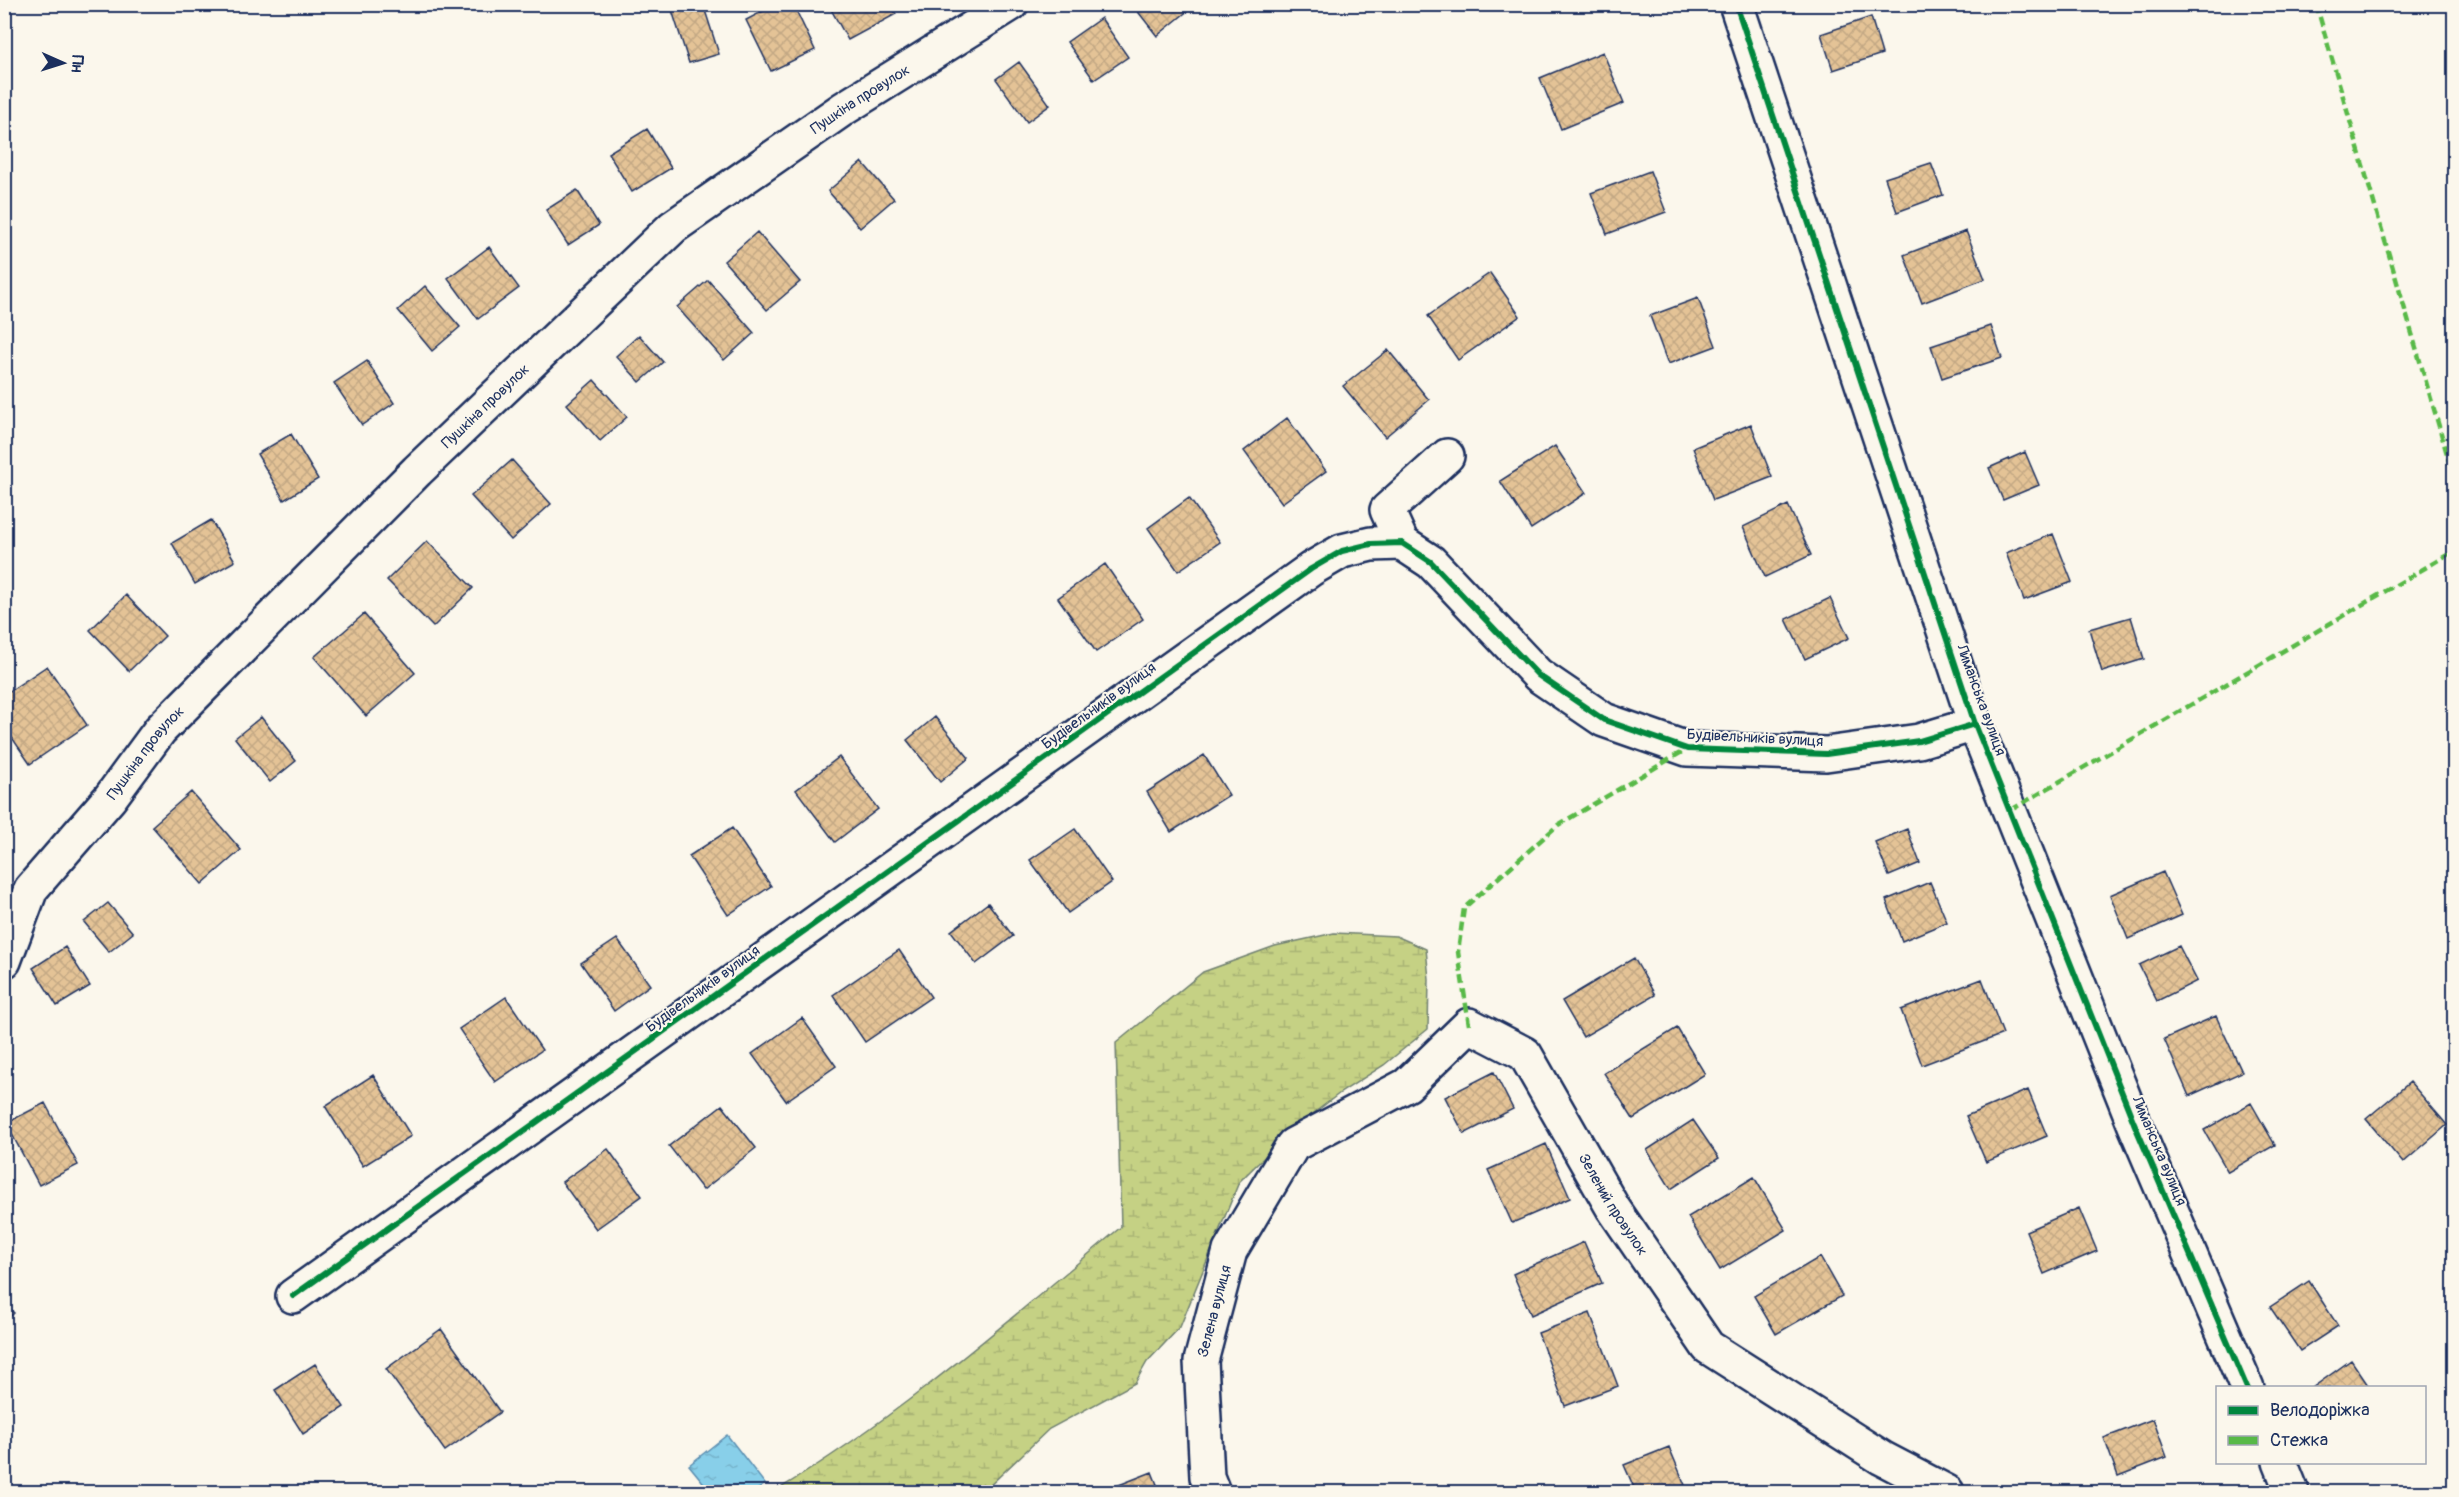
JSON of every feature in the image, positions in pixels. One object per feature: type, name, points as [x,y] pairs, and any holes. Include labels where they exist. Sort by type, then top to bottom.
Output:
[{"type":"street","name":"Пушкіна провулок","points":[[4,913],[30,889],[110,798],[160,730],[417,471],[673,227],[843,109],[1011,4]]},
{"type":"street","name":"Лиманська вулиця","points":[[1736,4],[1975,724],[2134,1123],[2246,1386]]},
{"type":"street","points":[[1402,543],[1387,510],[1448,456]]},
{"type":"street","name":"Будівельників вулиця","points":[[293,1296],[1311,569],[1342,551],[1371,544],[1402,543],[1431,562],[1538,675],[1604,720],[1687,749],[1826,754],[1919,741],[1975,724]]},
{"type":"street","name":"Пушкіна провулок","points":[[4,961],[30,889]]},
{"type":"street","name":"Зелений провулок","points":[[1293,1145],[1407,1085],[1469,1025],[1525,1054],[1614,1208],[1708,1347],[1882,1458],[1947,1492]]},
{"type":"street","name":"Зелена вулиця","points":[[1214,1492],[1207,1477],[1201,1362],[1230,1251],[1293,1145]]},
{"type":"street","points":[[2281,1464],[2292,1492]]},
{"type":"green space","points":[[1334,933],[1396,936],[1426,949],[1429,979],[1428,1029],[1384,1065],[1340,1093],[1293,1129],[1239,1182],[1180,1327],[1147,1362],[1135,1383],[1049,1429],[983,1492],[774,1492],[820,1463],[909,1400],[1121,1227],[1116,1043],[1203,972],[1275,946]]},
{"type":"water","points":[[727,1435],[765,1484],[754,1492],[711,1492],[689,1465]]},
{"type":"building","points":[[670,4],[703,4],[719,54],[689,63]]},
{"type":"building","points":[[777,4],[793,4],[815,50],[771,71],[746,20]]},
{"type":"building","points":[[828,4],[890,4],[896,14],[848,40]]},
{"type":"building","points":[[1132,4],[1194,4],[1195,5],[1157,36]]},
{"type":"building","points":[[1871,17],[1882,54],[1833,70],[1821,34]]},
{"type":"building","points":[[1101,18],[1128,57],[1094,80],[1067,42]]},
{"type":"building","points":[[1603,52],[1624,103],[1561,129],[1540,78]]},
{"type":"building","points":[[1019,62],[1050,105],[1027,122],[996,79]]},
{"type":"building","points":[[647,129],[671,168],[632,192],[608,153]]},
{"type":"building","points":[[862,162],[894,199],[860,228],[828,191]]},
{"type":"building","points":[[1931,163],[1943,195],[1897,212],[1885,178]]},
{"type":"building","points":[[1650,171],[1666,212],[1607,234],[1591,193]]},
{"type":"building","points":[[577,190],[599,225],[568,245],[546,210]]},
{"type":"building","points":[[1966,231],[1985,279],[1922,303],[1904,255]]},
{"type":"building","points":[[757,232],[800,282],[767,310],[724,261]]},
{"type":"building","points":[[489,247],[519,288],[478,319],[448,278]]},
{"type":"building","points":[[1490,273],[1520,316],[1458,360],[1428,316]]},
{"type":"building","points":[[708,280],[754,333],[724,360],[677,307]]},
{"type":"building","points":[[425,286],[460,327],[432,351],[398,310]]},
{"type":"building","points":[[1698,298],[1716,346],[1668,364],[1650,316]]},
{"type":"building","points":[[1991,326],[2002,358],[1942,378],[1931,346]]},
{"type":"building","points":[[639,335],[663,362],[640,382],[616,356]]},
{"type":"building","points":[[1388,350],[1429,400],[1385,437],[1343,386]]},
{"type":"building","points":[[367,361],[394,403],[362,425],[334,383]]},
{"type":"building","points":[[594,380],[627,417],[600,441],[567,404]]},
{"type":"building","points":[[1287,418],[1326,471],[1282,503],[1244,451]]},
{"type":"building","points":[[1751,424],[1772,477],[1713,500],[1693,448]]},
{"type":"building","points":[[291,434],[318,479],[284,500],[257,454]]},
{"type":"building","points":[[1555,446],[1586,493],[1531,529],[1500,481]]},
{"type":"building","points":[[2025,452],[2039,485],[2003,500],[1989,468]]},
{"type":"building","points":[[512,460],[551,504],[511,540],[471,496]]},
{"type":"building","points":[[1189,498],[1220,542],[1178,571],[1148,528]]},
{"type":"building","points":[[1788,505],[1811,555],[1765,577],[1743,527]]},
{"type":"building","points":[[211,520],[235,561],[195,584],[172,543]]},
{"type":"building","points":[[2053,534],[2072,582],[2024,600],[2006,553]]},
{"type":"building","points":[[427,541],[473,588],[433,627],[387,580]]},
{"type":"building","points":[[1105,564],[1143,619],[1096,652],[1058,598]]},
{"type":"building","points":[[126,595],[165,636],[129,671],[90,630]]},
{"type":"building","points":[[1830,598],[1849,638],[1805,659],[1786,619]]},
{"type":"building","points":[[364,614],[415,673],[366,716],[314,657]]},
{"type":"building","points":[[2131,617],[2144,659],[2102,672],[2089,629]]},
{"type":"building","points":[[47,666],[87,725],[30,764],[4,726],[4,695]]},
{"type":"building","points":[[261,717],[296,761],[270,782],[235,738]]},
{"type":"building","points":[[935,717],[969,758],[940,782],[907,740]]},
{"type":"building","points":[[1204,755],[1229,795],[1171,832],[1147,792]]},
{"type":"building","points":[[839,757],[878,809],[835,842],[796,790]]},
{"type":"building","points":[[191,792],[241,850],[202,884],[152,826]]},
{"type":"building","points":[[732,828],[771,886],[728,915],[689,856]]},
{"type":"building","points":[[1075,829],[1112,882],[1068,913],[1030,860]]},
{"type":"building","points":[[1907,829],[1920,863],[1889,876],[1875,842]]},
{"type":"building","points":[[2163,872],[2182,915],[2128,939],[2110,895]]},
{"type":"building","points":[[1930,882],[1947,922],[1902,941],[1886,900]]},
{"type":"building","points":[[108,903],[133,933],[109,952],[84,922]]},
{"type":"building","points":[[988,903],[1013,936],[976,964],[951,931]]},
{"type":"building","points":[[617,939],[650,985],[614,1011],[581,963]]},
{"type":"building","points":[[2179,946],[2197,981],[2157,1001],[2139,965]]},
{"type":"building","points":[[65,947],[90,986],[57,1006],[33,968]]},
{"type":"building","points":[[899,950],[931,997],[865,1042],[833,995]]},
{"type":"building","points":[[1634,958],[1655,995],[1583,1037],[1562,1001]]},
{"type":"building","points":[[1982,979],[2003,1034],[1922,1065],[1901,1010]]},
{"type":"building","points":[[506,997],[542,1050],[495,1082],[459,1029]]},
{"type":"building","points":[[2216,1016],[2242,1072],[2189,1096],[2164,1039]]},
{"type":"building","points":[[802,1018],[836,1066],[786,1101],[752,1054]]},
{"type":"building","points":[[1677,1028],[1705,1074],[1633,1119],[1604,1073]]},
{"type":"building","points":[[1494,1072],[1513,1109],[1464,1134],[1445,1097]]},
{"type":"building","points":[[373,1075],[411,1136],[363,1166],[325,1106]]},
{"type":"building","points":[[2410,1082],[2447,1125],[2403,1163],[2366,1119]]},
{"type":"building","points":[[2028,1090],[2047,1136],[1986,1162],[1966,1116]]},
{"type":"building","points":[[45,1103],[78,1165],[39,1185],[6,1123]]},
{"type":"building","points":[[2251,1103],[2275,1145],[2228,1172],[2204,1130]]},
{"type":"building","points":[[722,1105],[756,1148],[703,1190],[669,1146]]},
{"type":"building","points":[[1693,1120],[1719,1158],[1671,1189],[1647,1150]]},
{"type":"building","points":[[1546,1144],[1570,1198],[1512,1223],[1488,1170]]},
{"type":"building","points":[[608,1149],[642,1196],[596,1229],[562,1182]]},
{"type":"building","points":[[1754,1177],[1786,1230],[1720,1270],[1688,1217]]},
{"type":"building","points":[[2079,1208],[2097,1251],[2044,1274],[2026,1231]]},
{"type":"building","points":[[1584,1242],[1602,1283],[1531,1315],[1513,1274]]},
{"type":"building","points":[[1820,1257],[1842,1296],[1776,1334],[1754,1296]]},
{"type":"building","points":[[2309,1281],[2338,1326],[2300,1351],[2270,1307]]},
{"type":"building","points":[[4,1304],[14,1313],[4,1322]]},
{"type":"building","points":[[1590,1313],[1618,1386],[1565,1406],[1538,1333]]},
{"type":"building","points":[[441,1329],[500,1412],[445,1451],[386,1369]]},
{"type":"building","points":[[2351,1360],[2369,1386],[2315,1386]]},
{"type":"building","points":[[315,1364],[344,1407],[303,1434],[275,1390]]},
{"type":"building","points":[[2153,1419],[2167,1457],[2118,1476],[2104,1438]]},
{"type":"building","points":[[1669,1447],[1685,1485],[1667,1492],[1636,1492],[1624,1465]]},
{"type":"building","points":[[1152,1472],[1160,1492],[1101,1492]]},
{"type":"marked path","points":[[2316,4],[2454,478]]},
{"type":"marked path","points":[[2011,810],[2454,551]]},
{"type":"marked path","points":[[1469,1025],[1458,952],[1464,908],[1558,825],[1687,749]]},
{"type":"cycle path","points":[[1736,4],[1975,724],[2134,1123],[2246,1386]]},
{"type":"cycle path","points":[[293,1296],[1311,569],[1342,551],[1371,544],[1402,543],[1431,562],[1538,675],[1604,720],[1687,749],[1826,754],[1919,741],[1975,724]]}]
